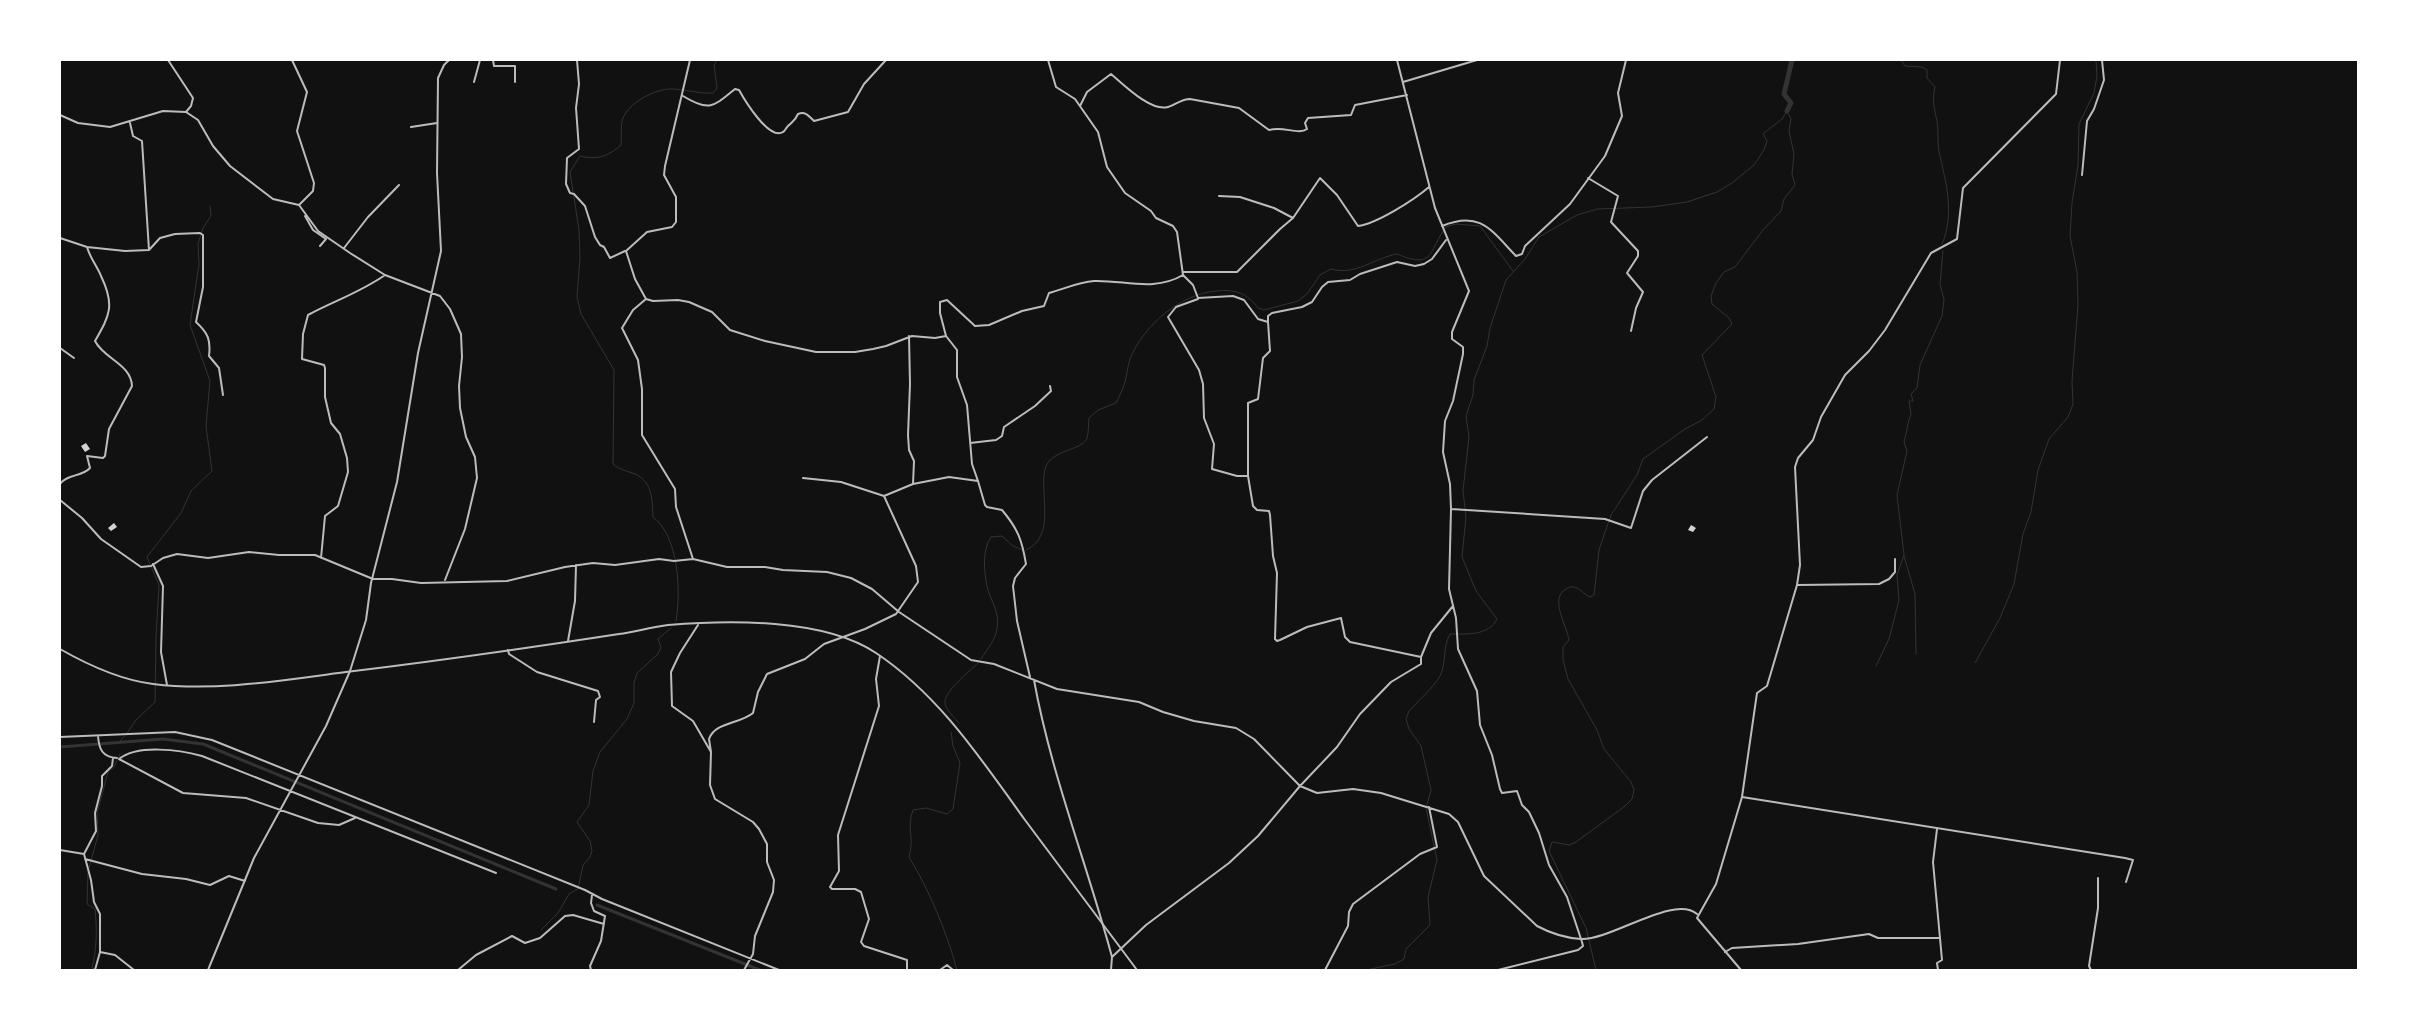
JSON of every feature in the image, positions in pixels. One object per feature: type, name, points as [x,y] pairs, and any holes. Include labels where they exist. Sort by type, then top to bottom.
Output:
[{"type":"street","points":[[168,60],[192,98],[192,106],[186,112]]},
{"type":"street","points":[[292,60],[307,92],[297,131],[314,182],[313,191],[298,205]]},
{"type":"street","points":[[208,970],[245,881],[280,810],[292,791],[297,778],[301,775],[350,671],[366,620],[372,579],[397,482],[418,353],[434,292],[441,251],[437,123],[438,78],[444,65],[449,60]]},
{"type":"street","points":[[474,82],[480,60]]},
{"type":"street","points":[[493,60],[494,66],[515,66],[516,82]]},
{"type":"street","points":[[577,60],[579,84],[576,108],[579,149],[567,158],[566,184],[570,193],[574,194],[585,206],[595,237],[600,245],[604,247],[610,258],[626,251],[647,232],[672,227],[676,222],[676,197],[664,174],[690,60]]},
{"type":"street","points":[[683,96],[707,107],[716,105],[735,89],[739,90],[752,112],[771,129],[779,133],[784,132],[795,121],[798,114],[802,112],[814,121],[848,112],[864,84],[886,60]]},
{"type":"street","points":[[1048,60],[1056,86],[1076,99],[1100,137],[1107,166],[1117,184],[1125,193],[1151,211],[1156,218],[1173,226],[1177,232],[1183,274],[1193,285],[1197,295]]},
{"type":"street","points":[[1397,60],[1429,188],[1447,239],[1469,291],[1452,332],[1452,339],[1462,347],[1463,354],[1446,422],[1444,444],[1451,509],[1449,589],[1458,649],[1477,691],[1480,724],[1492,755],[1500,789],[1502,793],[1516,791],[1522,805],[1529,812],[1539,833],[1549,865],[1567,897],[1583,946],[1578,950],[1498,970]]},
{"type":"street","points":[[1403,82],[1477,60]]},
{"type":"street","points":[[1442,226],[1458,220],[1484,224],[1516,256],[1522,254],[1525,246],[1570,204],[1605,156],[1622,116],[1618,93],[1626,60]]},
{"type":"street","points":[[1741,970],[1698,922],[1697,914],[1716,884],[1742,797],[1757,693],[1767,686],[1797,585],[1800,566],[1796,467],[1798,458],[1813,440],[1822,417],[1845,375],[1869,351],[1885,330],[1931,253],[1957,239],[1962,188],[2056,94],[2060,60]]},
{"type":"street","points":[[2082,175],[2088,121],[2104,80],[2102,60]]},
{"type":"street","points":[[1080,106],[1088,92],[1111,74],[1143,100],[1160,108],[1190,99],[1239,108],[1269,130],[1279,128],[1298,132],[1307,129],[1304,122],[1308,118],[1351,115],[1355,105],[1407,95]]},
{"type":"street","points":[[60,115],[78,123],[110,127],[130,123],[163,111],[186,112],[198,120],[213,146],[230,166],[273,199],[298,205],[318,230],[344,248],[385,274],[434,292],[450,308],[461,334],[460,408],[466,437],[475,457],[477,478],[465,529],[445,580]]},
{"type":"street","points":[[130,123],[133,136],[142,141],[149,250]]},
{"type":"street","points":[[411,127],[437,123]]},
{"type":"street","points":[[1030,678],[1013,598],[1015,578],[1026,564],[1023,545],[1017,529],[1002,510],[987,507],[972,464],[966,405],[957,377],[957,350],[946,336],[939,306],[943,300],[950,303],[975,326],[984,326],[1022,311],[1044,306],[1049,293],[1085,282],[1140,285],[1169,282],[1183,274],[1237,272],[1280,228],[1293,218],[1320,178],[1336,195],[1360,227],[1409,202],[1429,188]]},
{"type":"street","points":[[1588,178],[1618,196],[1610,219],[1613,226],[1638,250],[1638,256],[1628,273],[1643,292],[1636,308],[1631,332]]},
{"type":"street","points":[[344,248],[368,216],[399,186]]},
{"type":"street","points":[[1219,196],[1240,197],[1274,208],[1293,218]]},
{"type":"street","points":[[304,213],[313,230],[326,239],[320,246]]},
{"type":"street","points":[[60,238],[87,248],[125,251],[149,250],[160,238],[175,234],[201,234],[203,287],[196,322],[207,331],[211,344],[209,356],[219,368],[223,395]]},
{"type":"street","points":[[1420,657],[1350,642],[1344,637],[1342,620],[1339,617],[1307,627],[1277,641],[1275,636],[1277,573],[1273,556],[1270,515],[1269,511],[1257,510],[1253,506],[1248,476],[1248,404],[1258,398],[1263,358],[1270,351],[1268,316],[1272,313],[1302,307],[1312,302],[1322,286],[1328,282],[1350,280],[1360,274],[1397,262],[1415,266],[1424,264],[1432,259],[1447,239]]},
{"type":"street","points":[[60,484],[64,479],[90,468],[88,456],[103,458],[105,456],[110,429],[132,386],[132,380],[122,366],[98,346],[95,341],[108,320],[110,303],[101,275],[87,248]]},
{"type":"street","points":[[626,251],[635,279],[646,299],[652,301],[678,300],[689,302],[712,312],[730,330],[765,341],[816,352],[855,352],[886,346],[909,336],[946,336]]},
{"type":"street","points":[[321,558],[325,516],[338,506],[348,472],[347,458],[340,434],[331,423],[325,397],[324,365],[302,359],[303,334],[308,315],[331,302],[357,293],[385,274]]},
{"type":"street","points":[[1248,476],[1238,476],[1212,469],[1214,444],[1204,418],[1203,384],[1199,370],[1168,317],[1176,307],[1197,295],[1233,296],[1244,300],[1258,319],[1268,322]]},
{"type":"street","points":[[646,299],[633,310],[622,328],[638,360],[642,389],[642,435],[676,489],[676,507],[693,559]]},
{"type":"street","points":[[909,336],[908,435],[909,450],[914,461],[913,484]]},
{"type":"street","points":[[60,348],[74,358]]},
{"type":"street","points":[[970,442],[996,440],[1002,436],[1004,427],[1041,400],[1051,391],[1050,386]]},
{"type":"street","points":[[1451,509],[1605,519],[1631,528],[1643,491],[1652,480],[1707,438]]},
{"type":"street","points":[[803,478],[841,482],[884,496],[913,484],[949,476],[978,481]]},
{"type":"street","points":[[744,970],[754,949],[756,936],[774,887],[767,862],[767,844],[753,822],[714,800],[710,785],[711,752],[709,739],[715,730],[737,723],[753,713],[758,692],[767,674],[806,659],[824,644],[877,624],[899,612],[915,589],[919,575],[884,496]]},
{"type":"street","points":[[60,500],[82,518],[101,539],[141,567],[177,554],[208,558],[249,552],[278,555],[315,555],[372,579],[392,579],[421,583],[445,580],[507,581],[576,565],[593,563],[615,565],[659,559],[674,561],[693,559],[726,567],[765,566],[783,570],[827,572],[851,578],[872,589],[899,612],[971,660],[994,664],[1057,689],[1139,702],[1163,712],[1194,721],[1236,728],[1254,739],[1300,786],[1317,793],[1353,789],[1381,793],[1448,814],[1458,822],[1484,876],[1537,926],[1556,934],[1582,939],[1606,935],[1665,911],[1679,909],[1693,911],[1697,914]]},
{"type":"street","points":[[1797,585],[1879,584],[1889,579],[1895,572],[1895,559]]},
{"type":"street","points":[[153,564],[164,586],[161,652],[167,685]]},
{"type":"street","points":[[568,641],[575,602],[576,565]]},
{"type":"street","points":[[1112,957],[1120,947],[1146,925],[1229,863],[1258,836],[1300,786],[1338,747],[1360,714],[1391,682],[1417,668],[1431,633],[1453,606]]},
{"type":"street","points":[[60,649],[101,669],[151,684],[185,686],[258,684],[667,626],[784,624],[842,638],[874,651],[945,713],[1137,970]]},
{"type":"street","points":[[698,625],[680,652],[671,672],[672,706],[693,721],[711,752]]},
{"type":"street","points":[[508,650],[509,654],[537,672],[598,691],[600,697],[596,700],[594,722]]},
{"type":"street","points":[[880,656],[876,679],[879,706],[862,765],[838,835],[839,871],[830,887],[832,889],[855,888],[860,892],[869,919],[861,942],[864,946],[908,960],[907,970]]},
{"type":"street","points":[[1034,680],[1040,716],[1070,823],[1112,957],[1112,970]]},
{"type":"street","points":[[60,737],[175,732],[212,740],[779,970]]},
{"type":"street","points":[[98,736],[99,748],[105,755],[117,758]]},
{"type":"street","points":[[355,818],[338,825],[318,823],[246,798],[228,795],[204,796],[184,792],[119,759],[127,752],[185,751],[222,762],[355,818],[496,874]]},
{"type":"street","points":[[95,969],[100,952],[100,914],[94,902],[92,880],[84,854],[96,830],[95,813],[102,776],[112,766],[113,758]]},
{"type":"street","points":[[1742,797],[2125,858],[2133,860],[2126,882]]},
{"type":"street","points":[[1325,970],[1348,926],[1349,912],[1353,904],[1420,854],[1437,846],[1429,807]]},
{"type":"street","points":[[1937,829],[1933,862],[1942,960],[1937,963],[1938,970]]},
{"type":"street","points":[[60,850],[84,854]]},
{"type":"street","points":[[85,859],[142,874],[210,885],[229,876],[245,881]]},
{"type":"street","points":[[2091,970],[2089,966],[2098,908],[2098,878]]},
{"type":"street","points":[[591,970],[590,966],[601,941],[604,924],[604,916],[594,911],[591,903],[593,894]]},
{"type":"street","points":[[458,970],[476,955],[512,936],[525,943],[540,938],[565,916],[573,914],[604,924]]},
{"type":"street","points":[[1726,952],[1732,948],[1798,944],[1869,934],[1878,938],[1940,938]]},
{"type":"street","points":[[100,952],[115,955],[134,970]]},
{"type":"street","points":[[940,970],[946,965],[953,970]]},
{"type":"building","points":[[86,443],[90,449],[85,452],[81,446]]},
{"type":"building","points":[[114,523],[117,527],[111,531],[108,528]]},
{"type":"building","points":[[1691,525],[1696,528],[1693,532],[1688,530]]},
{"type":"waterway","points":[[676,621],[678,609],[676,565],[668,537],[662,526],[653,517],[652,498],[648,487],[641,477],[613,464],[614,370],[581,314],[577,297],[580,258],[579,230],[570,172],[580,156],[592,158],[602,156],[621,145],[622,124],[626,112],[636,102],[650,94],[671,89],[713,93],[717,88],[714,65],[717,60]]},
{"type":"waterway","points":[[1787,111],[1791,103],[1784,94],[1792,60]]},
{"type":"waterway","points":[[1901,60],[1905,66],[1922,67],[1927,70],[1927,78],[1935,87],[1934,108],[1938,125],[1938,148],[1949,210],[1946,233],[1942,244]]},
{"type":"waterway","points":[[1975,663],[2000,618],[2014,584],[2023,534],[2031,512],[2038,470],[2049,439],[2068,417],[2073,404],[2072,381],[2078,305],[2077,272],[2070,236],[2072,203],[2078,165],[2079,124],[2094,93],[2097,76],[2096,60]]},
{"type":"waterway","points":[[1366,970],[1395,964],[1404,959],[1406,949],[1430,925],[1428,897],[1437,860],[1426,808],[1431,790],[1421,746],[1409,729],[1406,719],[1409,711],[1440,676],[1446,644],[1450,634],[1470,634],[1483,631],[1489,629],[1497,619],[1476,591],[1462,557],[1466,517],[1463,491],[1469,437],[1466,416],[1473,395],[1474,380],[1487,346],[1490,328],[1506,280],[1525,259],[1539,237],[1577,215],[1597,209],[1652,207],[1687,202],[1717,192],[1732,183],[1754,165],[1764,150],[1767,141],[1763,134],[1782,119],[1787,111]]},
{"type":"waterway","points":[[1596,970],[1586,928],[1549,851],[1552,842],[1569,845],[1576,842],[1625,806],[1632,799],[1634,790],[1631,782],[1604,749],[1597,730],[1568,679],[1563,660],[1563,647],[1569,640],[1560,613],[1559,599],[1561,593],[1571,587],[1577,588],[1590,597],[1594,595],[1599,550],[1611,515],[1637,475],[1643,459],[1685,429],[1702,420],[1714,409],[1716,397],[1702,355],[1732,324],[1729,318],[1712,304],[1711,296],[1716,283],[1724,272],[1735,267],[1763,230],[1781,211],[1784,199],[1795,185],[1792,174],[1794,154],[1789,131],[1791,119],[1787,111]]},
{"type":"waterway","points":[[127,733],[136,720],[155,702],[159,585],[147,557],[181,513],[191,491],[212,471],[206,426],[210,381],[190,325],[199,264],[198,244],[203,228],[211,216],[210,206]]},
{"type":"waterway","points":[[1026,550],[1035,544],[1041,535],[1044,525],[1044,479],[1048,462],[1059,454],[1084,442],[1088,436],[1089,418],[1098,410],[1116,403],[1125,382],[1130,359],[1136,347],[1153,324],[1176,305],[1203,293],[1216,291],[1240,293],[1258,308],[1264,310],[1298,301],[1307,294],[1320,275],[1331,269],[1349,270],[1397,254],[1418,260],[1424,259],[1429,256],[1446,227],[1456,224],[1480,226],[1513,271]]},
{"type":"waterway","points":[[1876,666],[1889,639],[1899,600],[1897,575],[1904,555],[1897,495],[1907,451],[1904,442],[1911,414],[1909,401],[1913,401],[1911,394],[1917,388],[1920,365],[1942,316],[1944,300],[1940,284],[1943,251]]},
{"type":"waterway","points":[[981,659],[995,636],[998,622],[988,591],[985,574],[984,561],[988,542],[991,537],[1002,536],[1013,546],[1023,550]]},
{"type":"waterway","points":[[1904,556],[1915,594],[1916,654]]},
{"type":"waterway","points":[[541,930],[558,913],[569,894],[578,889],[583,865],[590,857],[592,851],[590,841],[577,822],[589,805],[593,771],[600,752],[627,719],[634,703],[634,683],[637,673],[658,654],[661,647],[658,639],[671,628]]},
{"type":"waterway","points":[[959,723],[947,708],[946,698],[963,676],[978,663]]},
{"type":"waterway","points":[[951,732],[953,746],[960,763],[953,809],[947,814],[926,808],[913,810],[910,823],[911,850],[909,857],[937,912],[957,970]]},
{"type":"waterway","points":[[117,744],[125,736]]},
{"type":"waterway","points":[[60,747],[163,739],[203,744],[556,889]]},
{"type":"waterway","points":[[89,868],[98,835],[97,813],[108,772],[114,767],[120,754]]},
{"type":"waterway","points":[[88,872],[87,904],[95,909],[96,924],[96,945],[92,968],[98,970]]},
{"type":"waterway","points":[[597,905],[760,970]]}]
